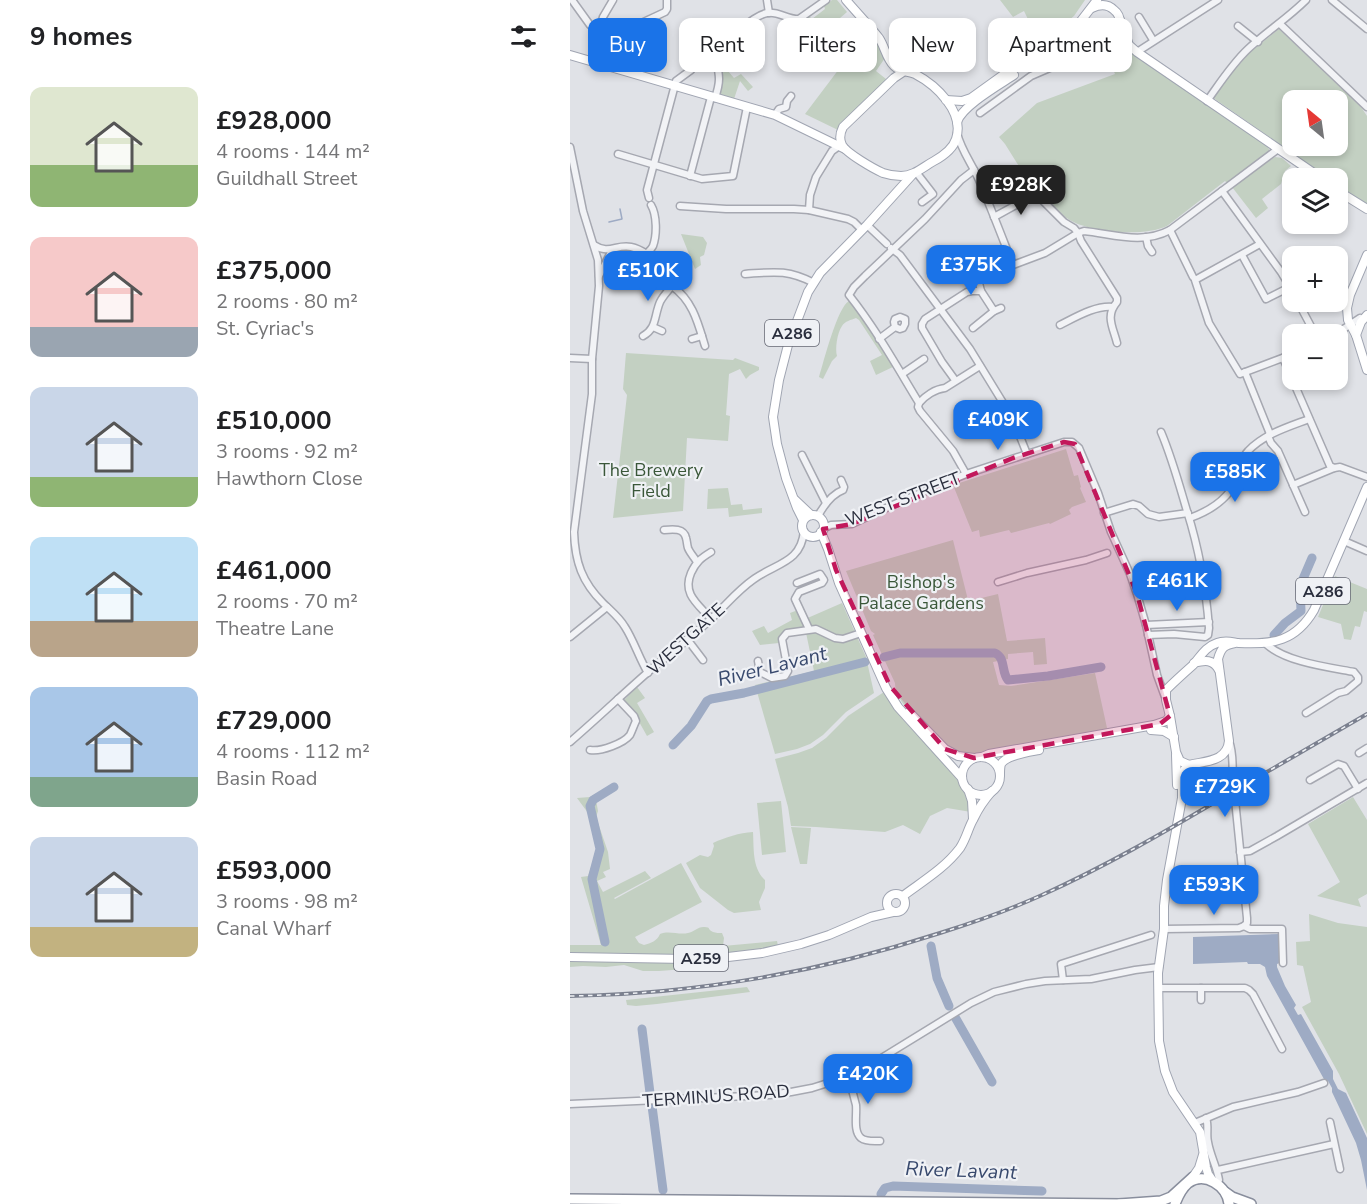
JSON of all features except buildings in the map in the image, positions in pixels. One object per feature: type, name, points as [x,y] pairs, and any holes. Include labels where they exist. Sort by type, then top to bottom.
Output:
[{"type":"highway","points":[[1119,1204],[1161,1201],[1171,1197],[1191,1180],[1205,1179],[1216,1181],[1232,1197],[1251,1204]]},
{"type":"highway","points":[[1164,1204],[1176,1201],[1180,1192],[1191,1180]]},
{"type":"highway","points":[[1225,1192],[1229,1204]]},
{"type":"highway","points":[[570,1199],[1125,1204]]},
{"type":"main road","points":[[846,0],[881,41],[889,61],[888,80],[882,90]]},
{"type":"main road","points":[[946,100],[962,101],[970,98],[1068,35],[1097,0]]},
{"type":"main road","points":[[1112,0],[1119,17]]},
{"type":"main road","points":[[1091,9],[1099,5],[1107,6],[1113,9],[1119,17]]},
{"type":"main road","points":[[1132,48],[1306,168]]},
{"type":"main road","points":[[570,55],[588,60]]},
{"type":"main road","points":[[628,72],[775,115],[843,147],[888,174],[900,176],[915,173]]},
{"type":"main road","points":[[824,139],[841,131],[894,78],[903,72],[915,74],[936,90],[952,109],[957,122],[957,132],[955,141],[947,152]]},
{"type":"main road","points":[[957,122],[967,108],[1019,72]]},
{"type":"main road","points":[[841,131],[840,138],[843,147]]},
{"type":"main road","name":"A286","points":[[947,152],[915,173],[828,264],[814,282],[788,345],[773,417],[777,444],[794,500],[828,549],[886,678],[901,703],[945,749],[958,756],[978,758]]},
{"type":"main road","points":[[888,174],[894,184],[893,196]]},
{"type":"main road","points":[[1348,197],[1367,209]]},
{"type":"main road","points":[[1367,255],[1348,301],[1347,313],[1367,370]]},
{"type":"main road","points":[[1347,313],[1364,317],[1356,335]]},
{"type":"main road","name":"A286","points":[[1166,699],[1166,690],[1208,647],[1227,641],[1266,644],[1290,635],[1301,627],[1310,617],[1367,487]]},
{"type":"main road","name":"A286","points":[[836,570],[839,583],[882,680],[898,707],[963,778]]},
{"type":"main road","points":[[1216,1181],[1208,1174],[1200,1132],[1173,1092],[1165,1071],[1159,1041],[1159,967],[1167,880],[1182,798],[1182,774],[1189,765],[1217,759],[1227,751],[1228,741],[1218,660],[1222,648],[1235,643]]},
{"type":"main road","points":[[1194,663],[1209,660],[1216,665],[1219,671]]},
{"type":"main road","points":[[1166,699],[1176,752],[1180,807]]},
{"type":"main road","points":[[973,819],[972,801],[963,778],[964,768],[970,761],[989,754],[1154,725],[1166,721],[1170,716]]},
{"type":"main road","points":[[903,896],[930,877],[959,849],[984,800],[997,785],[1003,761],[1022,754],[1153,730],[1164,730],[1174,737]]},
{"type":"main road","points":[[1176,752],[1180,761],[1189,765]]},
{"type":"main road","points":[[978,758],[987,758],[996,764],[1000,774]]},
{"type":"main road","points":[[968,789],[979,794],[992,791]]},
{"type":"main road","points":[[871,917],[899,912],[904,909],[906,904],[903,896],[893,894],[888,898],[887,904],[893,912]]},
{"type":"main road","points":[[871,917],[887,904]]},
{"type":"main road","name":"A259","points":[[570,957],[686,959],[728,957],[773,951],[801,944],[829,936],[871,917]]},
{"type":"main road","points":[[1191,1180],[1199,1168],[1204,1153]]},
{"type":"street","points":[[572,0],[588,22]]},
{"type":"street","points":[[603,18],[613,0]]},
{"type":"street","points":[[654,18],[667,9],[667,0]]},
{"type":"street","points":[[767,0],[769,13]]},
{"type":"street","points":[[801,18],[826,0]]},
{"type":"street","points":[[1137,52],[1218,0]]},
{"type":"street","points":[[1207,101],[1249,48],[1306,0]]},
{"type":"street","points":[[1332,0],[1367,29]]},
{"type":"street","points":[[756,18],[769,13],[791,18]]},
{"type":"street","points":[[1139,16],[1153,40]]},
{"type":"street","points":[[1280,24],[1367,107]]},
{"type":"street","points":[[1238,26],[1258,42]]},
{"type":"street","points":[[646,254],[653,246],[654,239],[654,210],[647,190],[676,81],[688,72]]},
{"type":"street","points":[[690,176],[719,79],[718,72]]},
{"type":"street","points":[[980,113],[1031,76],[1040,72]]},
{"type":"street","points":[[775,115],[779,109],[786,107],[791,96]]},
{"type":"street","points":[[618,154],[702,179],[733,176],[747,107]]},
{"type":"street","points":[[957,132],[1013,265],[1045,254],[1078,232],[1128,238],[1161,235],[1278,149]]},
{"type":"street","points":[[570,147],[583,211],[598,260],[599,277],[592,358],[592,394],[574,545],[582,575],[597,597],[616,614],[626,628],[648,673]]},
{"type":"street","points":[[808,210],[816,177],[832,151],[843,147]]},
{"type":"street","points":[[947,152],[964,153]]},
{"type":"street","points":[[966,474],[949,446],[920,411],[919,404],[902,374],[849,295],[890,247],[974,170]]},
{"type":"street","points":[[915,173],[933,194],[922,202]]},
{"type":"street","points":[[1222,191],[1282,274]]},
{"type":"street","points":[[994,217],[1036,194],[1078,232],[1081,241],[1117,298],[1110,314],[1117,343]]},
{"type":"street","points":[[680,206],[726,210],[808,210],[848,219],[865,227],[900,255],[963,338],[1013,419],[1027,454]]},
{"type":"street","points":[[1170,230],[1194,278],[1209,323],[1243,373],[1271,442],[1278,451],[1305,512]]},
{"type":"street","points":[[1146,237],[1152,252]]},
{"type":"street","points":[[1194,278],[1260,244]]},
{"type":"street","points":[[593,245],[612,250],[618,247],[638,249],[670,272],[672,286],[686,299],[697,317],[705,346]]},
{"type":"street","points":[[599,277],[612,250]]},
{"type":"street","points":[[1242,255],[1266,299],[1282,293]]},
{"type":"street","points":[[972,268],[981,291],[998,310],[973,328]]},
{"type":"street","points":[[745,274],[782,271],[814,282]]},
{"type":"street","points":[[643,336],[653,327],[661,300],[672,286]]},
{"type":"street","points":[[955,380],[942,362],[922,328],[922,324],[925,319],[967,292],[981,291]]},
{"type":"street","points":[[1060,325],[1107,306],[1113,307]]},
{"type":"street","points":[[1350,325],[1364,317]]},
{"type":"street","points":[[653,327],[662,331]]},
{"type":"street","points":[[879,339],[895,327]]},
{"type":"street","points":[[692,339],[702,336]]},
{"type":"street","points":[[570,358],[592,358]]},
{"type":"street","points":[[1243,373],[1282,358]]},
{"type":"street","points":[[902,374],[924,359]]},
{"type":"street","points":[[919,404],[929,395],[945,388],[980,366]]},
{"type":"street","points":[[1297,390],[1330,466],[1334,468]]},
{"type":"street","points":[[1166,699],[1157,675],[1134,584],[1113,551],[1104,513],[1133,504],[1148,514],[1159,517],[1189,515],[1209,509],[1229,492],[1236,482],[1246,453],[1269,435],[1309,418]]},
{"type":"street","points":[[1148,637],[1174,634],[1205,637],[1209,633],[1202,566],[1177,473],[1161,432]]},
{"type":"street","name":"WEST STREET","points":[[813,528],[852,524],[966,474],[1066,442],[1077,445],[1098,493],[1104,513]]},
{"type":"street","points":[[802,455],[826,503]]},
{"type":"street","points":[[1293,485],[1340,467],[1367,477]]},
{"type":"street","points":[[813,528],[826,503],[835,493],[843,490],[841,480]]},
{"type":"street","points":[[664,530],[674,528],[684,532],[687,546],[697,562]]},
{"type":"street","name":"WESTGATE","points":[[570,742],[711,619],[738,591],[763,573],[793,558],[813,528]]},
{"type":"street","points":[[1344,541],[1367,551]]},
{"type":"street","points":[[998,582],[1113,551]]},
{"type":"street","points":[[711,552],[697,562],[688,580],[688,589],[691,596],[711,619]]},
{"type":"street","points":[[797,583],[820,573],[824,580],[822,583],[799,592],[795,599],[809,629]]},
{"type":"street","points":[[570,637],[607,607]]},
{"type":"street","points":[[1146,625],[1209,625]]},
{"type":"street","points":[[758,661],[760,672],[772,678],[785,676],[788,671],[782,639],[787,633],[816,628],[835,638],[843,639],[861,633]]},
{"type":"street","points":[[687,639],[703,660]]},
{"type":"street","points":[[1266,644],[1290,658],[1354,672],[1358,677],[1358,681],[1348,690],[1338,693],[1306,713]]},
{"type":"street","points":[[1157,675],[1161,680],[1173,683]]},
{"type":"street","points":[[598,743],[594,751],[605,749],[628,737],[636,721],[618,699]]},
{"type":"street","points":[[1164,929],[1239,928],[1246,923],[1232,749],[1228,741]]},
{"type":"street","points":[[1359,753],[1367,748]]},
{"type":"street","points":[[1217,759],[1226,760],[1232,770]]},
{"type":"street","points":[[1310,780],[1338,764],[1344,766],[1358,789]]},
{"type":"street","points":[[1240,852],[1250,851],[1367,783]]},
{"type":"street","points":[[1244,926],[1250,929],[1282,929],[1283,963]]},
{"type":"street","points":[[1063,980],[1061,964],[1151,935]]},
{"type":"street","name":"TERMINUS ROAD","points":[[570,1104],[782,1094],[812,1088],[847,1077],[971,1003],[994,992],[1026,984],[1091,979],[1159,967]]},
{"type":"street","points":[[1160,988],[1245,988],[1251,991],[1282,1049]]},
{"type":"street","points":[[1201,988],[1201,1000]]},
{"type":"street","points":[[847,1077],[856,1106],[856,1131],[859,1137],[865,1140],[880,1141]]},
{"type":"street","points":[[1195,1123],[1233,1107],[1298,1092],[1324,1083]]},
{"type":"street","points":[[1206,1118],[1208,1142],[1218,1170],[1216,1181]]},
{"type":"street","points":[[1330,1122],[1340,1169]]},
{"type":"street","points":[[1218,1170],[1334,1144]]},
{"type":"highlighted area","points":[[1064,442],[1075,444],[1137,594],[1170,716],[1160,724],[974,758],[945,749],[890,686],[836,570],[823,529],[852,524],[1013,458]]},
{"type":"green space","points":[[832,0],[837,0],[847,12],[840,18],[813,18],[825,9],[824,6]]},
{"type":"green space","points":[[1000,0],[1085,0],[1072,18],[1027,18],[1024,11],[1013,17]]},
{"type":"green space","points":[[1279,29],[1343,90],[1282,90],[1282,146],[1212,97],[1250,52]]},
{"type":"green space","points":[[877,40],[879,42],[885,58],[877,70]]},
{"type":"green space","points":[[1132,53],[1267,146],[1269,153],[1227,183],[1225,181],[1167,226],[1145,232],[1117,232],[1090,228],[1068,219],[1050,203],[1036,184],[1032,187],[999,137],[1037,103],[1115,74],[1114,72],[1132,72]]},
{"type":"green space","points":[[722,72],[729,72],[734,78],[741,74],[753,87],[748,91],[740,81],[734,99],[718,95]]},
{"type":"green space","points":[[837,72],[877,72],[886,79],[838,130],[805,114]]},
{"type":"green space","points":[[1348,95],[1367,116],[1367,205],[1348,192],[1348,168],[1314,168],[1296,156],[1348,156]]},
{"type":"green space","points":[[1275,157],[1282,158],[1291,166],[1282,168],[1281,184],[1262,199],[1268,208],[1256,218],[1232,187]]},
{"type":"green space","points":[[681,234],[703,237],[707,243],[704,255],[700,257],[701,265],[695,269]]},
{"type":"green space","points":[[849,301],[859,309],[895,366],[876,375],[870,361],[882,355],[856,318],[845,323],[840,329],[837,356],[823,379],[819,377],[831,336],[844,306]]},
{"type":"green space","name":"The Brewery Field","points":[[626,353],[733,360],[735,358],[759,367],[759,370],[746,379],[740,369],[729,374],[726,415],[730,416],[728,441],[687,438],[683,511],[613,518],[627,395],[623,389]]},
{"type":"green space","points":[[1066,449],[1074,476],[1078,475],[1086,502],[1072,507],[1069,510],[1071,514],[1050,524],[980,537],[979,530],[972,532],[953,485]]},
{"type":"green space","points":[[728,488],[731,505],[742,504],[743,510],[762,508],[762,513],[729,517],[728,508],[707,509],[708,489]]},
{"type":"green space","name":"Bishop's Palace Gardens","points":[[953,540],[968,600],[998,594],[1007,641],[1045,638],[1047,664],[1034,665],[1033,652],[1008,654],[1008,659],[993,662],[999,685],[1011,686],[1095,673],[1107,728],[1106,733],[989,752],[962,753],[950,749],[903,704],[873,635],[875,634],[871,631],[846,571]]},
{"type":"green space","points":[[1335,576],[1367,589],[1367,612],[1364,611],[1360,627],[1355,626],[1351,640],[1344,639],[1341,624],[1318,617]]},
{"type":"green space","points":[[842,603],[866,657],[874,693],[846,712],[823,735],[810,744],[775,754],[755,685],[814,671],[805,628],[785,631],[779,638],[779,643],[760,645],[752,631],[764,626],[768,633],[792,620],[790,613],[798,610],[803,620]]},
{"type":"green space","points":[[637,687],[645,698],[637,703],[654,732],[647,736],[633,711],[623,701]]},
{"type":"green space","points":[[884,692],[900,716],[951,771],[960,784],[971,812],[947,808],[930,816],[920,834],[903,825],[885,832],[791,826],[775,759],[812,748],[826,738],[848,716]]},
{"type":"green space","points":[[595,794],[598,811],[596,817],[608,852],[610,869],[603,872],[606,877],[597,881],[603,892],[645,871],[651,878],[615,899],[681,863],[702,902],[635,937],[639,943],[644,945],[663,933],[688,933],[703,927],[722,933],[723,946],[777,941],[778,946],[728,954],[686,956],[570,954],[570,945],[601,945],[581,877],[588,876],[597,849],[591,817],[577,798],[590,797]]},
{"type":"green space","points":[[1353,797],[1367,820],[1367,894],[1358,899],[1361,907],[1317,896],[1340,882],[1308,824]]},
{"type":"green space","points":[[781,801],[786,852],[762,855],[757,803]]},
{"type":"green space","points":[[791,827],[811,828],[807,864],[800,864]]},
{"type":"green space","points":[[753,832],[756,864],[765,880],[765,888],[759,902],[761,910],[734,913],[700,888],[686,863],[700,855],[708,857],[711,855],[713,843]]},
{"type":"green space","points":[[1309,914],[1338,923],[1367,927],[1367,1134],[1339,1074],[1302,1007],[1311,1002],[1303,966],[1297,965],[1296,942],[1310,941]]},
{"type":"green space","points":[[570,960],[712,961],[712,967],[643,971],[624,965],[570,967]]},
{"type":"green space","points":[[747,987],[750,992],[657,1004],[627,1005],[626,1000]]},
{"type":"water","points":[[1279,934],[1282,962],[1277,964],[1277,967],[1296,1005],[1294,1008],[1298,1015],[1301,1014],[1333,1071],[1333,1079],[1338,1089],[1346,1093],[1367,1138],[1367,1190],[1356,1143],[1332,1088],[1328,1081],[1325,1081],[1267,976],[1265,967],[1247,962],[1193,964],[1193,937]]},
{"type":"waterway","points":[[609,222],[622,219],[620,209]]},
{"type":"waterway","name":"River Lavant","points":[[1274,635],[1301,611],[1300,586],[1312,558]]},
{"type":"waterway","name":"River Lavant","points":[[884,657],[900,653],[995,653],[1001,658],[1008,680],[1101,667]]},
{"type":"waterway","name":"River Lavant","points":[[673,745],[691,726],[707,701],[711,699],[744,693],[865,662]]},
{"type":"waterway","name":"River Lavant","points":[[605,942],[592,879],[600,849],[590,806],[593,800],[614,787]]},
{"type":"waterway","name":"River Lavant","points":[[931,946],[937,978],[949,1006]]},
{"type":"waterway","name":"River Lavant","points":[[955,1017],[992,1082]]},
{"type":"waterway","name":"River Lavant","points":[[642,1029],[650,1093]]},
{"type":"waterway","name":"River Lavant","points":[[652,1106],[663,1190]]},
{"type":"waterway","name":"River Lavant","points":[[881,1194],[885,1188],[893,1186],[1042,1191]]},
{"type":"railway","points":[[570,996],[664,991],[803,970],[895,947],[979,920],[1042,895],[1111,861],[1367,714]]}]
